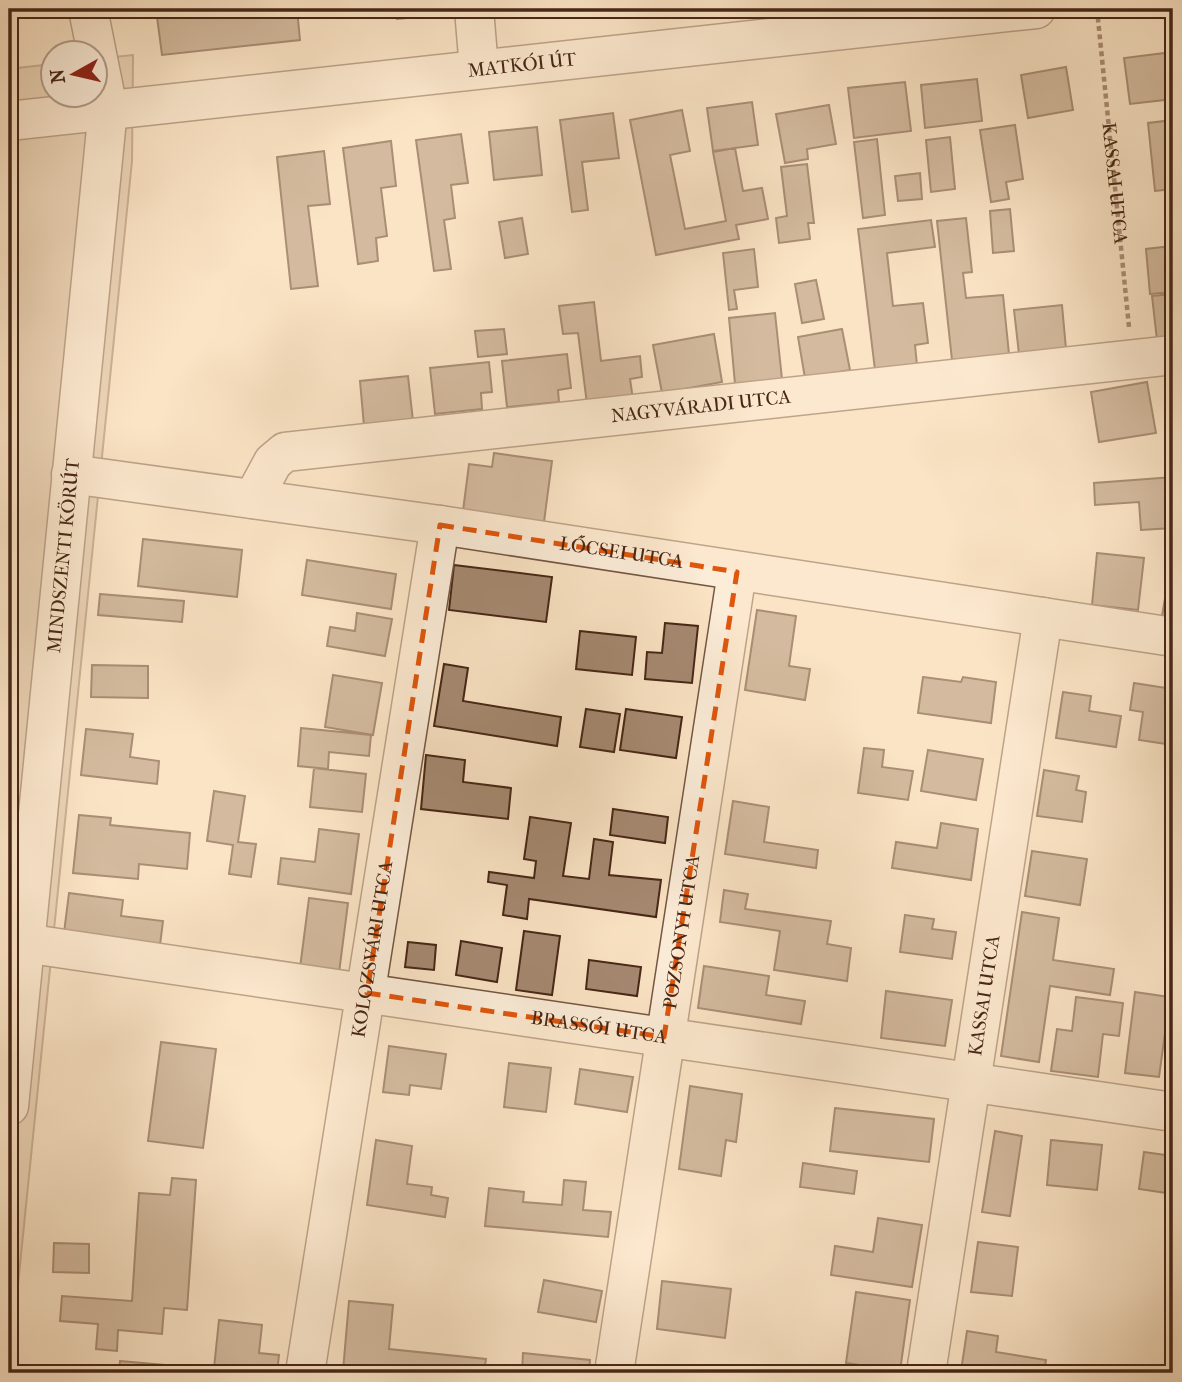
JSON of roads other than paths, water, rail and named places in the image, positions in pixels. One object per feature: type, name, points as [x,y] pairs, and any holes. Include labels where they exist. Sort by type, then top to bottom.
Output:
[{"type":"street","name":"MINDSZENTI KÖRÚT","points":[[9,1105],[13,1030],[108,109],[88,9]]},
{"type":"street","points":[[474,9],[479,69]]},
{"type":"street","name":"MATKÓI ÚT","points":[[9,121],[1036,9]]},
{"type":"street","name":"NAGYVÁRADI UTCA","points":[[253,499],[273,462],[285,452],[1173,355]]},
{"type":"street","name":"LŐCSEI UTCA","points":[[71,474],[440,525],[1173,637]]},
{"type":"street","name":"KOLOZSVÁRI UTCA","points":[[305,1373],[440,525]]},
{"type":"street","name":"POZSONYI UTCA","points":[[614,1373],[737,572]]},
{"type":"street","name":"KASSAI UTCA","points":[[926,1373],[1043,617]]},
{"type":"street","name":"BRASSÓI UTCA","points":[[24,943],[1173,1112]]}]
